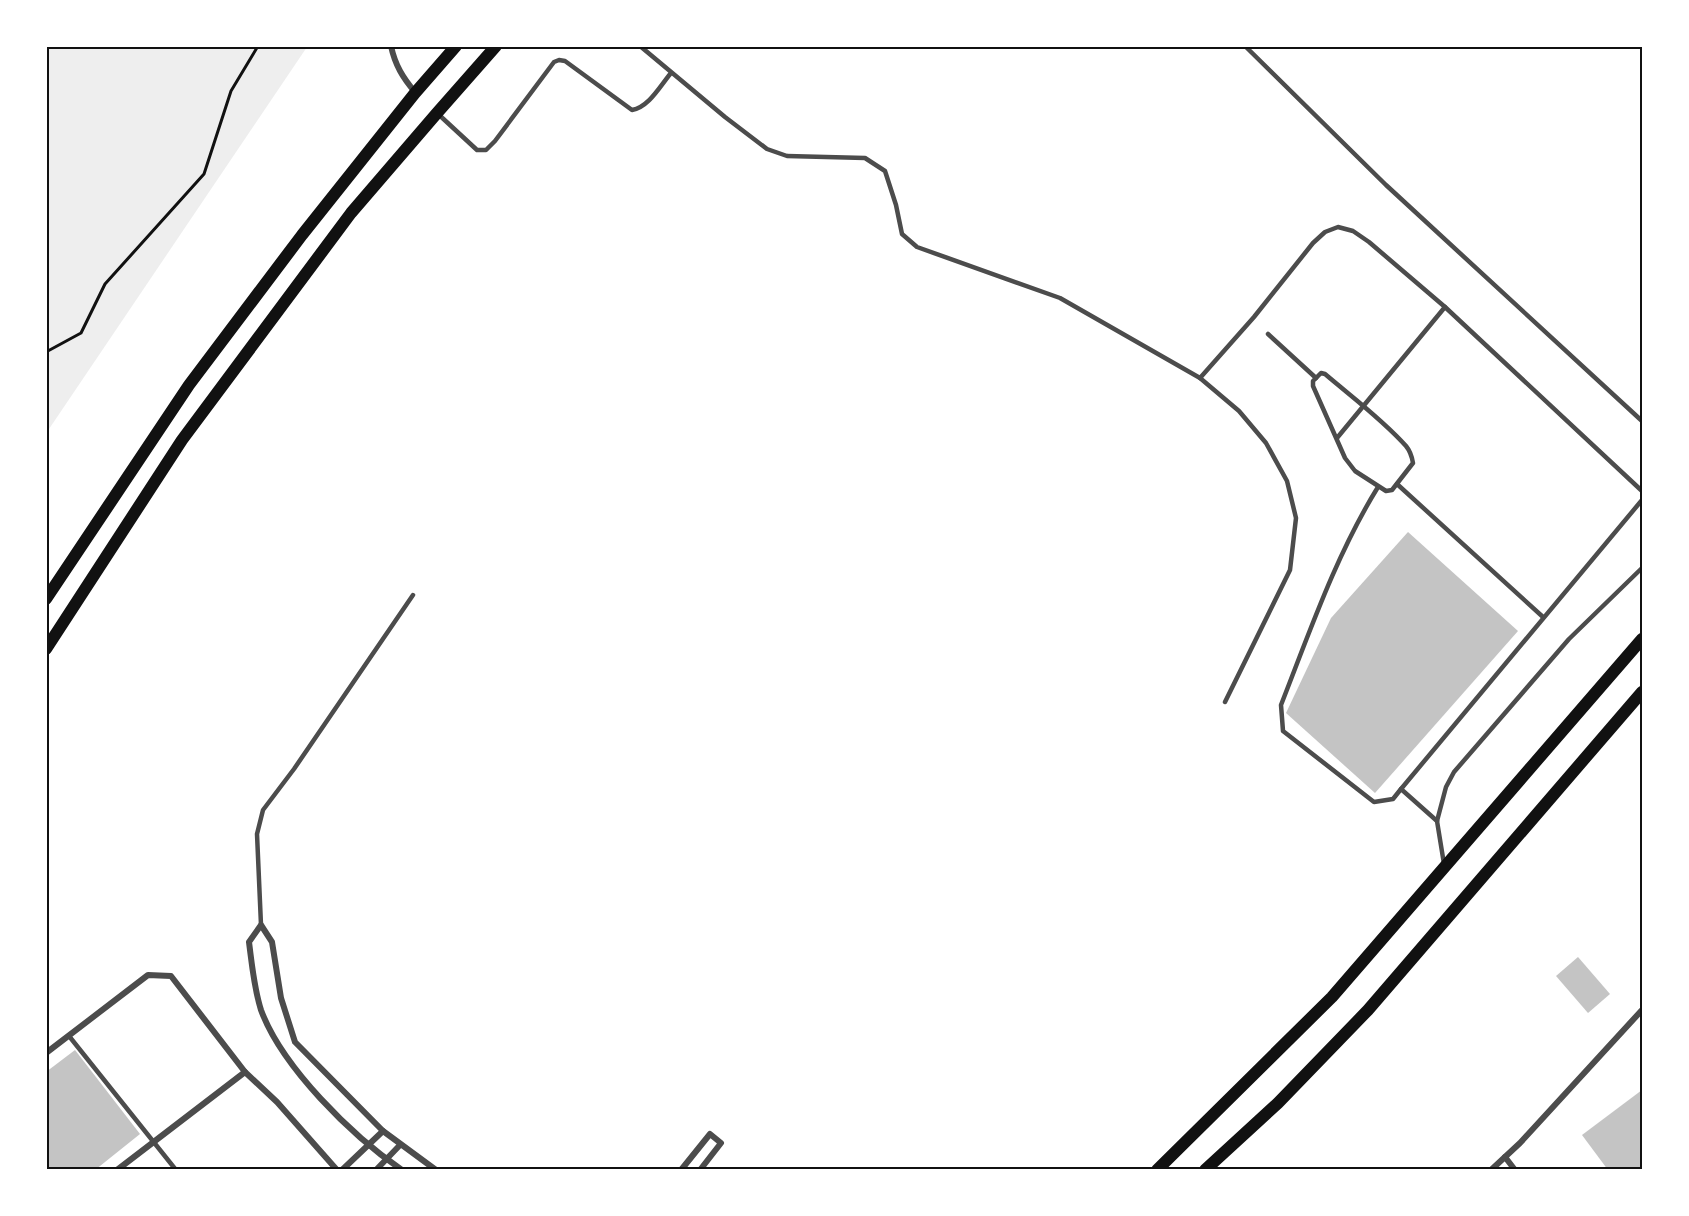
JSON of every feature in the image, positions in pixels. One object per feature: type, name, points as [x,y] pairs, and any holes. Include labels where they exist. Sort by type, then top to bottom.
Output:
[{"type":"main road","points":[[46,599],[189,385],[303,235],[415,93],[456,46]]},
{"type":"main road","points":[[46,649],[182,440],[351,213],[496,46]]},
{"type":"main road","points":[[1157,1170],[1332,997],[1642,639]]},
{"type":"main road","points":[[1205,1170],[1278,1103],[1368,1010],[1642,692]]},
{"type":"street","points":[[392,46],[394,61],[401,76],[415,93]]},
{"type":"street","points":[[402,1170],[368,1144],[320,1097],[276,1041],[261,1010],[249,942],[261,925],[272,942],[281,998],[295,1042],[383,1131],[436,1170]]},
{"type":"street","points":[[46,1053],[148,975],[171,976],[245,1072],[277,1102],[337,1170]]},
{"type":"street","points":[[1491,1170],[1642,1010]]},
{"type":"street","points":[[117,1170],[245,1072]]},
{"type":"street","points":[[342,1170],[383,1131]]},
{"type":"street","points":[[681,1170],[710,1134],[721,1143],[700,1170]]},
{"type":"street","points":[[376,1170],[400,1145]]},
{"type":"street","points":[[1505,1157],[1515,1170]]},
{"type":"lane","points":[[640,46],[767,149],[787,156],[865,158],[885,171],[902,234],[917,247],[1060,298],[1200,378],[1239,411],[1266,443],[1287,481],[1296,518],[1290,570],[1225,702]]},
{"type":"lane","points":[[1245,46],[1386,185],[1642,421]]},
{"type":"lane","points":[[436,113],[477,150],[486,150],[554,62],[565,61],[632,110],[641,108],[671,73]]},
{"type":"lane","points":[[1200,378],[1254,317],[1313,243],[1325,232],[1338,227],[1353,231],[1369,242],[1445,308],[1642,491]]},
{"type":"lane","points":[[1337,438],[1445,308]]},
{"type":"lane","points":[[1268,334],[1316,378]]},
{"type":"lane","points":[[1321,373],[1325,374],[1407,447],[1413,464],[1392,489],[1386,491],[1378,487],[1355,471],[1345,458],[1313,386],[1316,378],[1321,373]]},
{"type":"lane","points":[[1396,484],[1543,617]]},
{"type":"lane","points":[[1378,487],[1362,512],[1332,573],[1281,705],[1282,730],[1374,802],[1393,799],[1642,500]]},
{"type":"lane","points":[[1444,866],[1437,821],[1446,787],[1454,772],[1569,639],[1642,568]]},
{"type":"lane","points":[[261,925],[257,834],[263,810],[294,769],[413,595]]},
{"type":"lane","points":[[1401,789],[1437,821]]},
{"type":"lane","points":[[69,1036],[176,1170]]},
{"type":"path","points":[[46,352],[81,333],[105,284],[204,174],[231,91],[258,46]]},
{"type":"shaded area","points":[[47,47],[307,47],[47,432]]},
{"type":"building","points":[[1408,532],[1518,631],[1375,793],[1286,713],[1331,618]]},
{"type":"building","points":[[1578,957],[1610,994],[1588,1013],[1556,976]]},
{"type":"building","points":[[75,1050],[140,1134],[95,1170],[46,1170],[46,1072]]},
{"type":"building","points":[[1642,1090],[1642,1170],[1608,1170],[1582,1135]]}]
